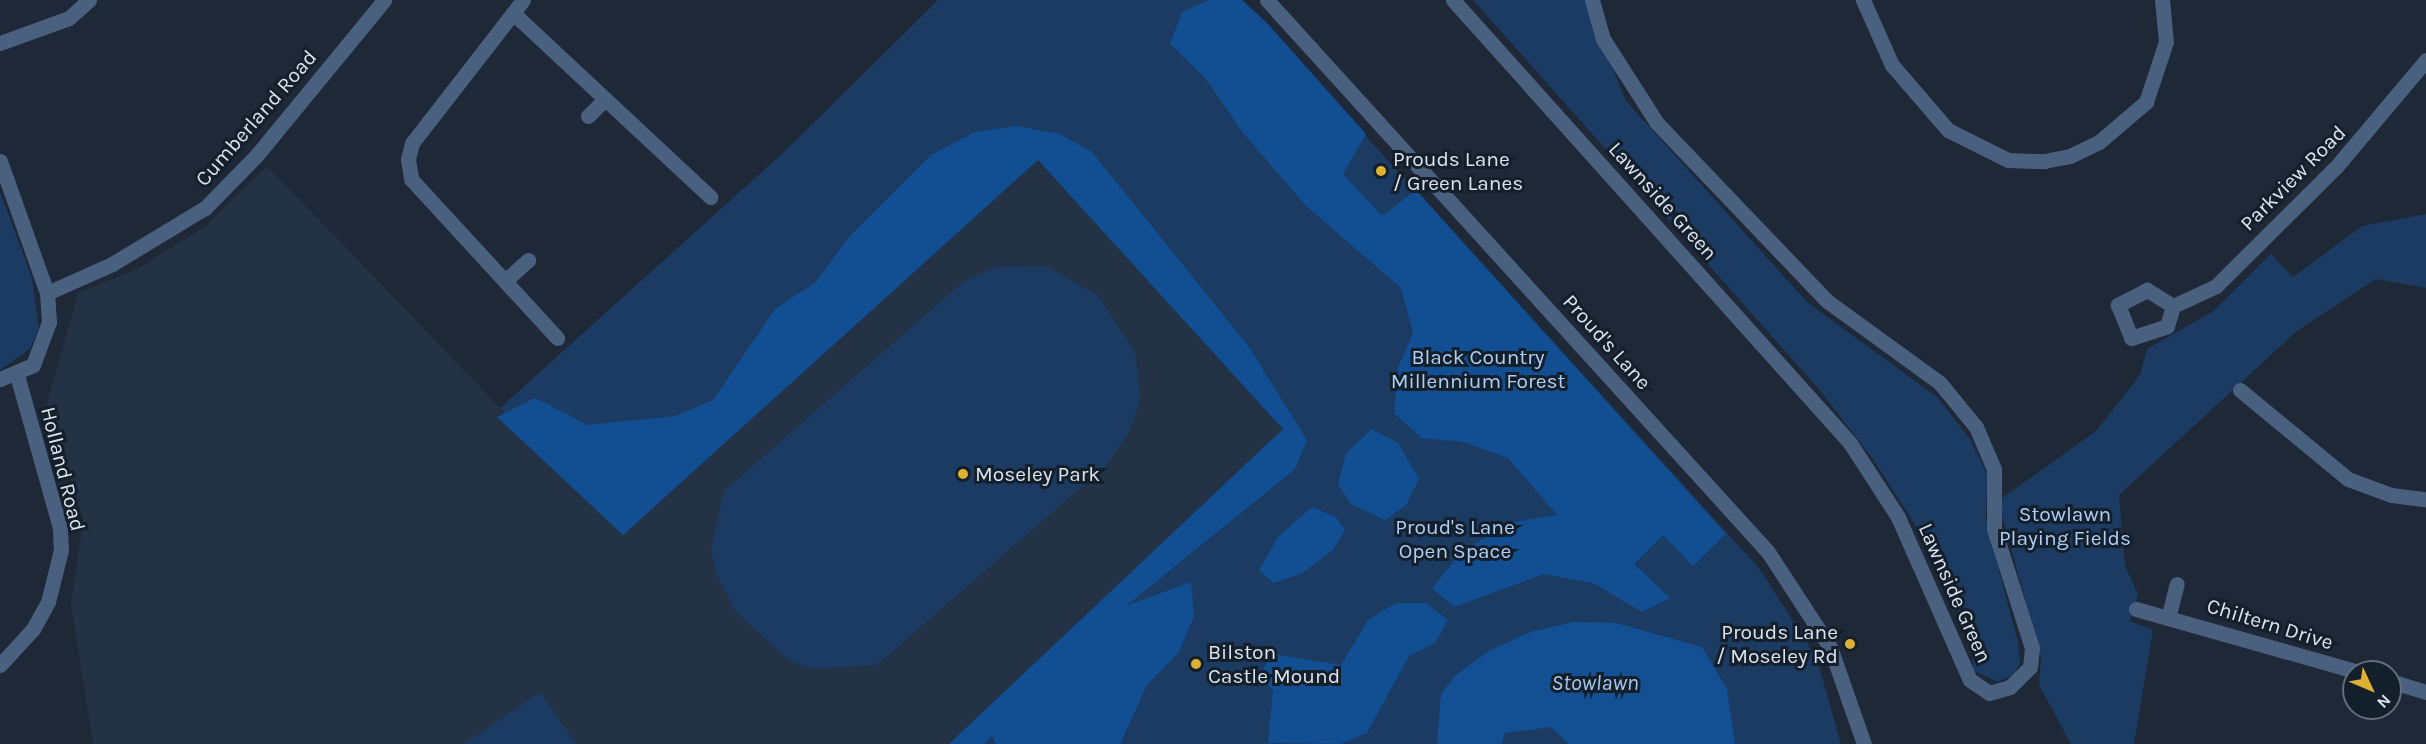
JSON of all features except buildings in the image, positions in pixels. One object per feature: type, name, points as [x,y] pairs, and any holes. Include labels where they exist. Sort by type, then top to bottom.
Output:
[{"type":"street","points":[[0,43],[69,18],[89,0]]},
{"type":"street","name":"Cumberland Road","points":[[47,293],[122,258],[205,208],[256,156],[384,0]]},
{"type":"street","points":[[523,0],[412,143],[408,159],[411,179],[506,280],[556,338]]},
{"type":"street","name":"Proud's Lane","points":[[1267,0],[1768,552],[1830,647],[1864,744]]},
{"type":"street","name":"Lawnside Green","points":[[1453,0],[1850,442],[1898,517],[1970,680],[1989,693],[2010,687],[2030,667],[2032,648],[1994,529],[1994,469],[1976,427],[1940,383],[1827,301],[1657,123],[1603,39],[1592,0]]},
{"type":"street","points":[[1863,0],[1892,65],[1948,130],[2008,160],[2044,161],[2070,156],[2099,142],[2146,102],[2166,42],[2162,0]]},
{"type":"street","points":[[513,14],[710,197]]},
{"type":"street","name":"Parkview Road","points":[[2173,306],[2216,286],[2366,134],[2426,60]]},
{"type":"street","points":[[588,116],[605,99]]},
{"type":"street","points":[[0,161],[47,293],[44,346],[33,365],[17,375],[0,379]]},
{"type":"street","points":[[506,280],[528,260]]},
{"type":"street","name":"Holland Road","points":[[0,665],[33,629],[48,602],[61,550],[60,528],[17,375]]},
{"type":"street","points":[[2240,390],[2348,478],[2391,495],[2426,499]]},
{"type":"street","points":[[2169,615],[2177,584]]},
{"type":"street","name":"Chiltern Drive","points":[[2136,609],[2169,615],[2342,667]]},
{"type":"street","points":[[2402,685],[2426,692]]},
{"type":"shaded area","name":"Moseley Park","points":[[1038,160],[1283,429],[949,744],[93,744],[71,605],[83,519],[47,403],[78,293],[139,268],[206,226],[267,166],[623,535]]},
{"type":"green space","name":"Proud's Lane Open Space","points":[[938,0],[1242,0],[1759,568],[1817,659],[1841,744],[949,744],[1283,429],[1038,160],[623,535],[500,408],[785,151]]},
{"type":"green space","name":"Black Country Millennium Forest","points":[[1209,0],[1242,0],[1267,23],[1366,134],[1343,174],[1382,216],[1416,190],[1726,534],[1693,566],[1663,535],[1634,564],[1670,598],[1642,612],[1593,583],[1544,574],[1454,607],[1432,588],[1461,553],[1507,523],[1557,515],[1508,458],[1463,442],[1421,438],[1394,413],[1398,368],[1413,332],[1401,288],[1306,206],[1243,133],[1206,79],[1170,44],[1182,12]]},
{"type":"green space","points":[[1473,0],[1585,0],[1626,101],[1807,302],[1937,397],[1970,439],[1987,474],[1986,522],[2018,642],[2020,663],[2014,674],[1998,682],[1973,670],[1972,642],[1925,540],[1873,459],[1818,388]]},
{"type":"green space","points":[[1016,126],[1060,134],[1092,152],[1249,347],[1307,440],[1295,469],[1126,606],[1191,582],[1194,616],[1179,652],[1147,685],[1120,744],[996,744],[992,736],[984,744],[949,744],[1283,429],[1038,160],[623,535],[497,417],[535,398],[588,425],[676,416],[713,400],[775,309],[816,282],[849,237],[931,155],[975,132]]},
{"type":"green space","points":[[0,192],[32,278],[39,328],[30,349],[0,370]]},
{"type":"green space","name":"Stowlawn Playing Fields","points":[[2426,214],[2426,288],[2376,279],[2297,331],[2119,495],[2125,566],[2138,594],[2130,621],[2153,630],[2134,744],[2071,744],[2039,685],[2041,657],[1998,501],[2096,431],[2140,375],[2147,349],[2212,312],[2271,254],[2293,277],[2362,226]]},
{"type":"green space","points":[[1046,266],[1098,295],[1136,354],[1140,401],[1130,431],[1108,464],[877,665],[811,669],[788,660],[735,611],[717,576],[711,549],[724,491],[963,282],[995,267]]},
{"type":"green space","name":"Black Country Millennium Forest","points":[[1372,429],[1398,443],[1419,479],[1406,505],[1385,520],[1351,504],[1338,484],[1346,453]]},
{"type":"green space","points":[[1312,507],[1336,517],[1345,530],[1333,550],[1301,574],[1273,583],[1259,570],[1278,537]]},
{"type":"green space","points":[[1396,603],[1426,603],[1448,620],[1435,643],[1409,656],[1367,733],[1340,744],[1268,743],[1273,690],[1259,675],[1273,654],[1341,665],[1368,620]]},
{"type":"green space","points":[[540,692],[576,744],[464,744]]},
{"type":"water","name":"Stowlawn","points":[[1574,622],[1616,623],[1702,647],[1727,689],[1735,744],[1569,744],[1551,727],[1505,733],[1502,744],[1437,744],[1441,694],[1455,676],[1487,652],[1530,632]]},
{"type":"place","name":"Prouds Lane / Green Lanes","points":[[1381,171]]},
{"type":"place","name":"Moseley Park","points":[[963,474]]},
{"type":"place","name":"Prouds Lane / Moseley Rd","points":[[1850,644]]},
{"type":"place","name":"Bilston Castle Mound","points":[[1196,664]]}]
